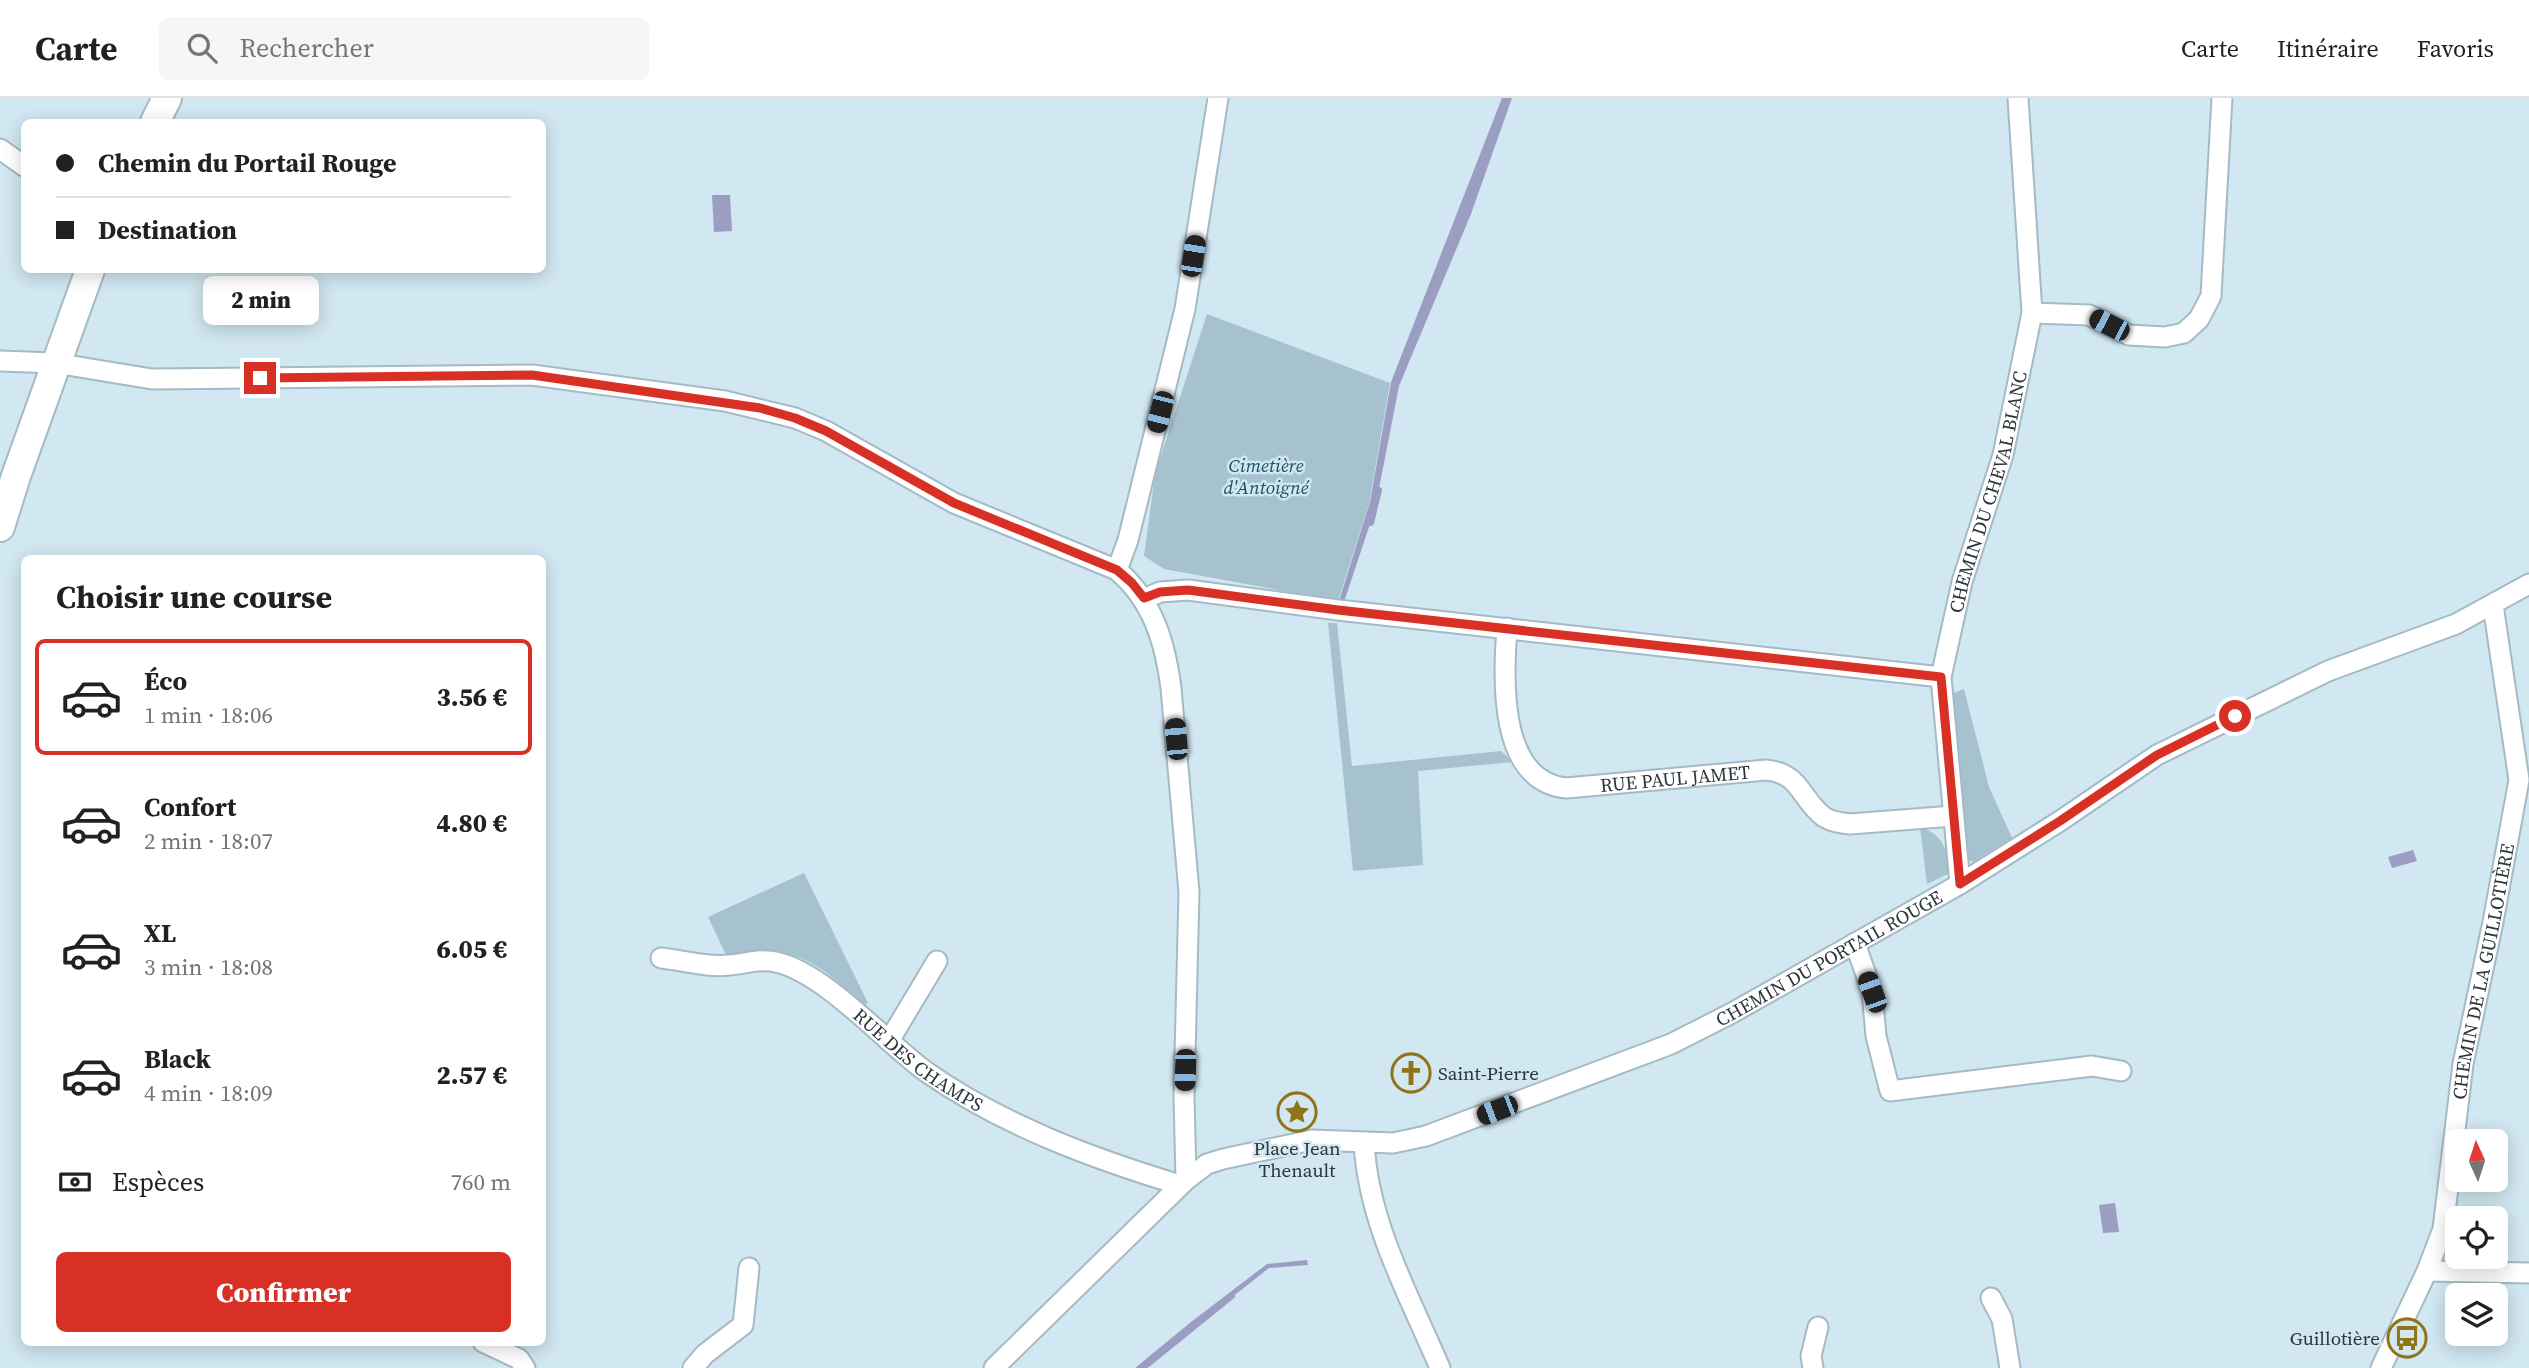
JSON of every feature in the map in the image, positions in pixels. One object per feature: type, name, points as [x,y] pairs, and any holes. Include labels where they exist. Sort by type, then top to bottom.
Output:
[{"type":"street","points":[[156,119],[167,98]]},
{"type":"street","points":[[1117,570],[1128,540],[1185,309],[1218,98]]},
{"type":"street","name":"CHEMIN DU CHEVAL BLANC","points":[[1960,884],[1941,677],[1962,582],[2003,456],[2032,313],[2018,98]]},
{"type":"street","points":[[2032,313],[2090,315],[2129,335],[2165,337],[2185,333],[2199,320],[2211,296],[2222,98]]},
{"type":"street","points":[[0,149],[21,164]]},
{"type":"street","points":[[0,527],[55,363],[89,273]]},
{"type":"street","points":[[0,361],[55,363],[152,379],[532,375],[760,408],[826,431],[954,503],[1117,570],[1144,598],[1157,623],[1167,656],[1189,892],[1183,1183]]},
{"type":"street","name":"CHEMIN DU PORTAIL ROUGE","points":[[994,1368],[1183,1183],[1207,1164],[1312,1140],[1393,1143],[1426,1136],[1671,1044],[1732,1013],[1960,884],[2157,755],[2328,671],[2456,624],[2529,584]]},
{"type":"street","points":[[1144,598],[1160,592],[1188,590],[1338,610],[1941,677]]},
{"type":"street","name":"CHEMIN DE LA GUILLOTIÈRE","points":[[2381,1368],[2427,1271],[2443,1229],[2463,1064],[2519,780],[2493,605]]},
{"type":"street","name":"RUE PAUL JAMET","points":[[1507,628],[1503,677],[1512,739],[1533,773],[1553,787],[1766,770],[1778,771],[1788,776],[1825,818],[1837,822],[1850,824],[1953,816]]},
{"type":"street","points":[[1855,943],[1872,992],[1875,1036],[1890,1091],[2092,1066],[2121,1071]]},
{"type":"street","name":"RUE DES CHAMPS","points":[[661,958],[727,966],[754,960],[775,961],[797,969],[817,981],[924,1070],[969,1098],[1073,1150],[1183,1183]]},
{"type":"street","points":[[889,1041],[937,961]]},
{"type":"street","points":[[1364,1142],[1365,1167],[1380,1230],[1440,1368]]},
{"type":"street","points":[[693,1368],[705,1354],[743,1325],[749,1268]]},
{"type":"street","points":[[2427,1271],[2529,1273]]},
{"type":"street","points":[[1991,1298],[2002,1318],[2010,1368]]},
{"type":"street","points":[[1813,1368],[1811,1356],[1818,1327]]},
{"type":"street","points":[[491,1346],[519,1359],[525,1368]]},
{"type":"green space","name":"Cimetière d'Antoigné","points":[[1207,314],[1390,383],[1369,504],[1338,601],[1164,569],[1144,556],[1155,474]]},
{"type":"green space","points":[[1328,623],[1337,623],[1352,766],[1501,751],[1513,762],[1418,771],[1423,865],[1353,871]]},
{"type":"green space","points":[[1964,689],[1989,787],[2012,838],[1973,862],[1965,854],[1950,700],[1954,693]]},
{"type":"green space","points":[[1920,827],[1934,834],[1943,844],[1950,873],[1927,884]]},
{"type":"green space","points":[[804,873],[868,1003],[864,1005],[832,977],[803,959],[769,952],[727,957],[708,917]]},
{"type":"water","points":[[1502,98],[1512,98],[1471,214],[1399,386],[1375,509],[1344,602],[1339,601],[1370,502],[1391,382]]},
{"type":"water","points":[[712,195],[730,195],[732,231],[714,232]]},
{"type":"water","points":[[2413,850],[2417,861],[2392,868],[2388,857]]},
{"type":"water","points":[[2115,1203],[2119,1232],[2103,1233],[2099,1205]]},
{"type":"water","points":[[1307,1260],[1308,1265],[1269,1268],[1142,1368],[1135,1368],[1267,1264]]},
{"type":"waterway","points":[[1371,523],[1379,490]]},
{"type":"waterway","points":[[1143,1368],[1232,1296]]},
{"type":"place","name":"Saint-Pierre","points":[[1411,1073]]},
{"type":"place","name":"Place Jean Thenault","points":[[1297,1112]]},
{"type":"place","name":"Guillotière","points":[[2407,1338]]},
{"type":"route","points":[[260,378],[532,375],[760,408],[826,431],[922,486],[987,518],[1117,570],[1144,598],[1160,592],[1188,590],[1338,610],[1941,677],[1960,884],[2157,755],[2235,716]]}]
